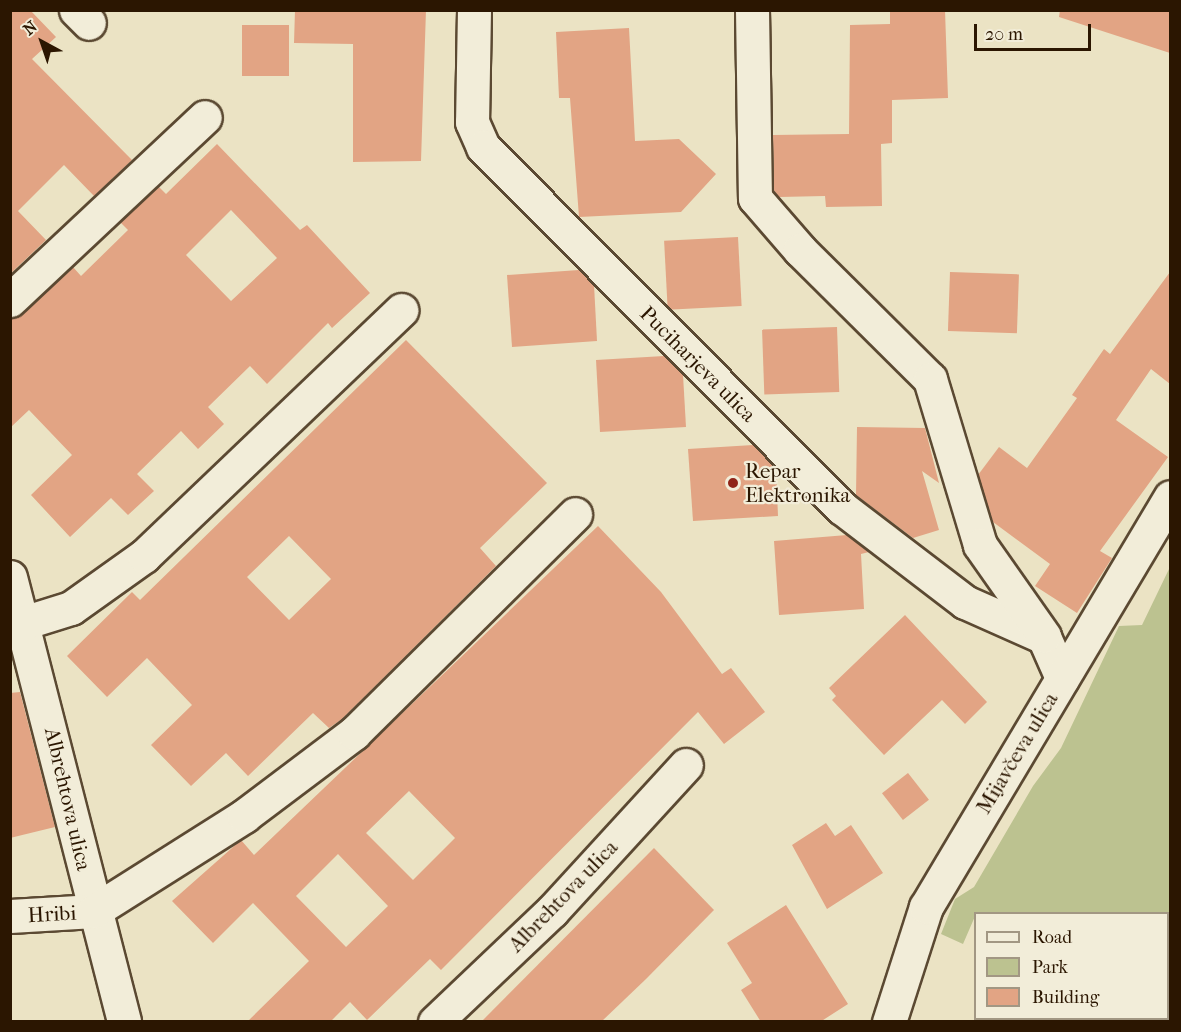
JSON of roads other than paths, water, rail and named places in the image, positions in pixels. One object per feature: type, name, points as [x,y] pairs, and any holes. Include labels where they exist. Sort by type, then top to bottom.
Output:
[{"type":"street","name":"Puciharjeva ulica","points":[[474,10],[472,122],[483,147],[842,508],[965,602],[1044,637]]},
{"type":"street","points":[[752,10],[755,198],[800,250],[930,379],[980,545],[1044,637],[1062,678]]},
{"type":"street","points":[[10,300],[205,117]]},
{"type":"street","points":[[26,622],[70,608],[144,556],[401,310]]},
{"type":"street","points":[[94,911],[244,816],[354,734],[575,514]]},
{"type":"street","name":"Mijavčeva ulica","points":[[889,1022],[926,907],[1062,678],[1165,516]]},
{"type":"street","name":"Albrehtova ulica","points":[[10,577],[26,622],[94,911],[124,1022]]},
{"type":"street","name":"Albrehtova ulica","points":[[435,1022],[552,911],[686,765]]},
{"type":"street","name":"Hribi","points":[[10,916],[94,911]]},
{"type":"place","name":"Repar Elektronika","points":[[733,483]]}]
